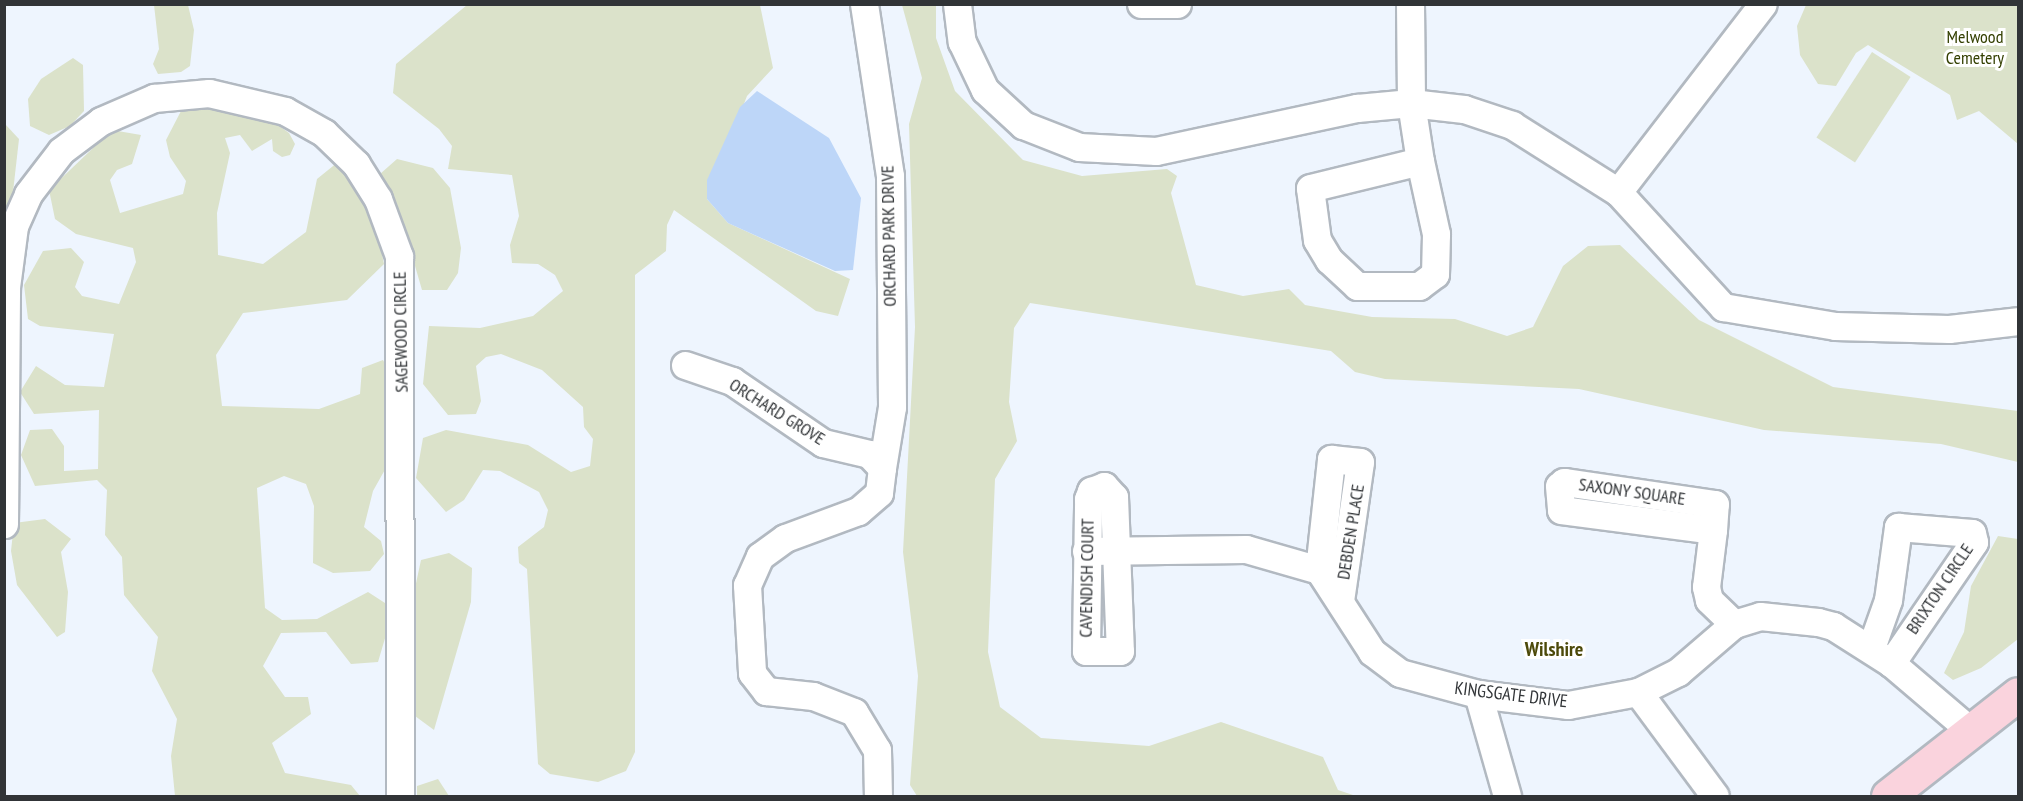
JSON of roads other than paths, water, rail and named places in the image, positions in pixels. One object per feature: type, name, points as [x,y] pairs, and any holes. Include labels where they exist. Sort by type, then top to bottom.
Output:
[{"type":"main road","points":[[1888,796],[2019,694]]},
{"type":"street","name":"ORCHARD PARK DRIVE","points":[[864,4],[890,176],[892,407],[882,468]]},
{"type":"street","points":[[957,4],[962,42],[985,90],[1023,125],[1079,147],[1156,151],[1219,133],[1411,103],[1464,109],[1512,125],[1618,192],[1723,307],[1835,326],[1949,329],[2019,321]]},
{"type":"street","points":[[1141,4],[1177,4]]},
{"type":"street","points":[[1410,4],[1411,103],[1420,161],[1436,234],[1435,274],[1419,286],[1357,286],[1329,260],[1317,240],[1310,188],[1420,161]]},
{"type":"street","points":[[1618,192],[1763,4]]},
{"type":"street","name":"SAGEWOOD CIRCLE","points":[[4,524],[6,287],[14,226],[28,194],[61,151],[101,121],[154,98],[209,93],[285,111],[324,133],[356,164],[378,199],[399,256],[400,796]]},
{"type":"street","name":"ORCHARD GROVE","points":[[685,365],[732,381],[823,443],[869,454],[882,468]]},
{"type":"street","name":"DEBDEN PLACE","points":[[1319,570],[1331,459],[1360,462],[1340,601]]},
{"type":"street","points":[[878,796],[877,750],[854,712],[813,696],[766,691],[752,673],[747,585],[760,556],[785,538],[858,512],[879,493],[882,468]]},
{"type":"street","name":"SAXONY SQUARE","points":[[1713,530],[1561,510],[1559,486],[1564,482],[1715,504],[1713,530],[1706,586],[1709,600],[1734,624]]},
{"type":"street","name":"CAVENDISH COURT","points":[[1104,486],[1113,497],[1117,552],[1120,651],[1086,651],[1088,499],[1091,490],[1104,486]]},
{"type":"street","name":"BRIXTON CIRCLE","points":[[1898,526],[1972,533],[1974,542],[1881,655],[1898,526]]},
{"type":"street","points":[[1086,551],[1117,552],[1189,546],[1246,549],[1319,570]]},
{"type":"street","name":"KINGSGATE DRIVE","points":[[1319,570],[1372,652],[1400,673],[1478,694],[1568,705],[1638,692],[1678,672],[1734,624],[1760,616],[1818,622],[1881,655],[1972,732]]},
{"type":"street","points":[[1638,692],[1715,796]]},
{"type":"street","points":[[1478,694],[1507,796]]},
{"type":"water","points":[[757,91],[829,138],[861,198],[853,270],[835,271],[728,223],[707,199],[707,180],[740,107]]},
{"type":"district","name":"Wilshire","points":[[1554,649]]},
{"type":"park label","name":"Melwood Cemetery","points":[[1975,48]]}]
